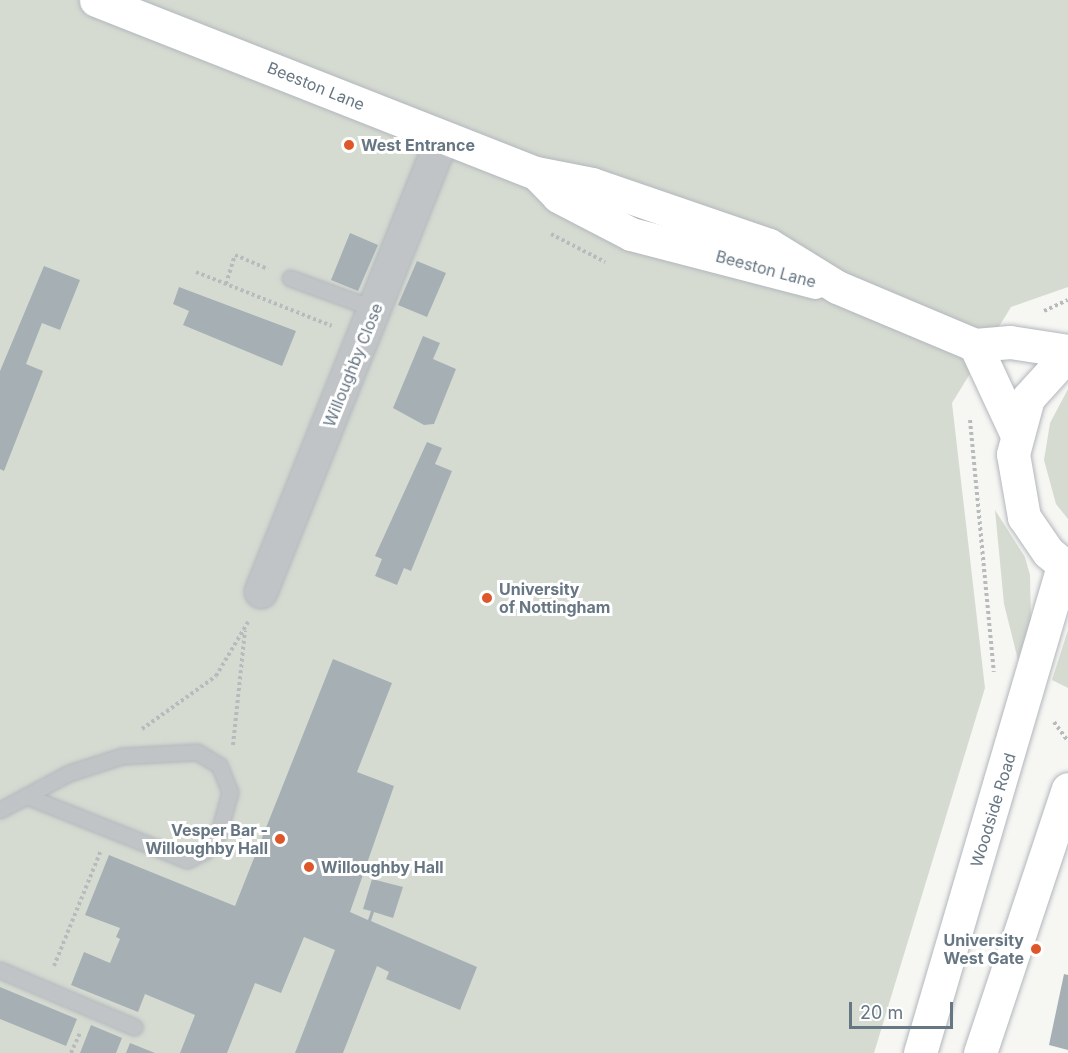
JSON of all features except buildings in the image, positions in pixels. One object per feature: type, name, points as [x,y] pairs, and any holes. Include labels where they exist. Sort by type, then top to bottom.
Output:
[{"type":"street","name":"Beeston Lane","points":[[96,0],[443,137],[547,184],[631,234],[664,239],[759,271],[837,287]]},
{"type":"street","name":"Willoughby Close","points":[[261,592],[443,137]]},
{"type":"street","name":"Beeston Lane","points":[[547,184],[592,184],[769,245],[837,287],[975,345]]},
{"type":"street","points":[[1016,433],[975,345],[1010,342],[1068,352]]},
{"type":"street","points":[[1066,568],[1024,517],[1014,476],[1016,433],[1039,382],[1068,352]]},
{"type":"street","name":"Woodside Road","points":[[920,1053],[1066,568]]},
{"type":"street","points":[[980,1053],[1068,789]]},
{"type":"lane","points":[[290,279],[375,309]]},
{"type":"lane","points":[[0,810],[26,796],[69,773],[135,755],[196,752],[219,765],[228,785],[219,832],[205,851],[188,860],[26,796]]},
{"type":"lane","points":[[0,970],[134,1027]]},
{"type":"path","points":[[226,284],[235,255],[290,279]]},
{"type":"path","points":[[196,272],[363,339]]},
{"type":"path","points":[[969,407],[995,685]]},
{"type":"path","points":[[135,755],[130,736],[216,676],[246,625],[261,592]]},
{"type":"path","points":[[228,785],[246,625]]},
{"type":"path","points":[[1050,717],[1068,741]]},
{"type":"path","points":[[45,989],[100,853]]},
{"type":"shaded area","name":"University of Nottingham","points":[[0,0],[1068,0],[1068,287],[1011,307],[952,403],[985,688],[874,1053],[0,1053]]},
{"type":"shaded area","points":[[1068,389],[1068,519],[1056,504],[1044,460],[1050,423]]},
{"type":"shaded area","points":[[995,510],[1025,557],[1030,575],[1031,620],[1018,660],[1004,604]]},
{"type":"shaded area","points":[[1068,630],[1068,688],[1052,680]]},
{"type":"place","name":"West Entrance","points":[[349,145]]},
{"type":"place","name":"University of Nottingham","points":[[487,598]]},
{"type":"place","name":"Vesper Bar - Willoughby Hall","points":[[280,839]]},
{"type":"place","name":"Willoughby Hall","points":[[309,867]]},
{"type":"place","name":"University West Gate","points":[[1036,949]]}]
